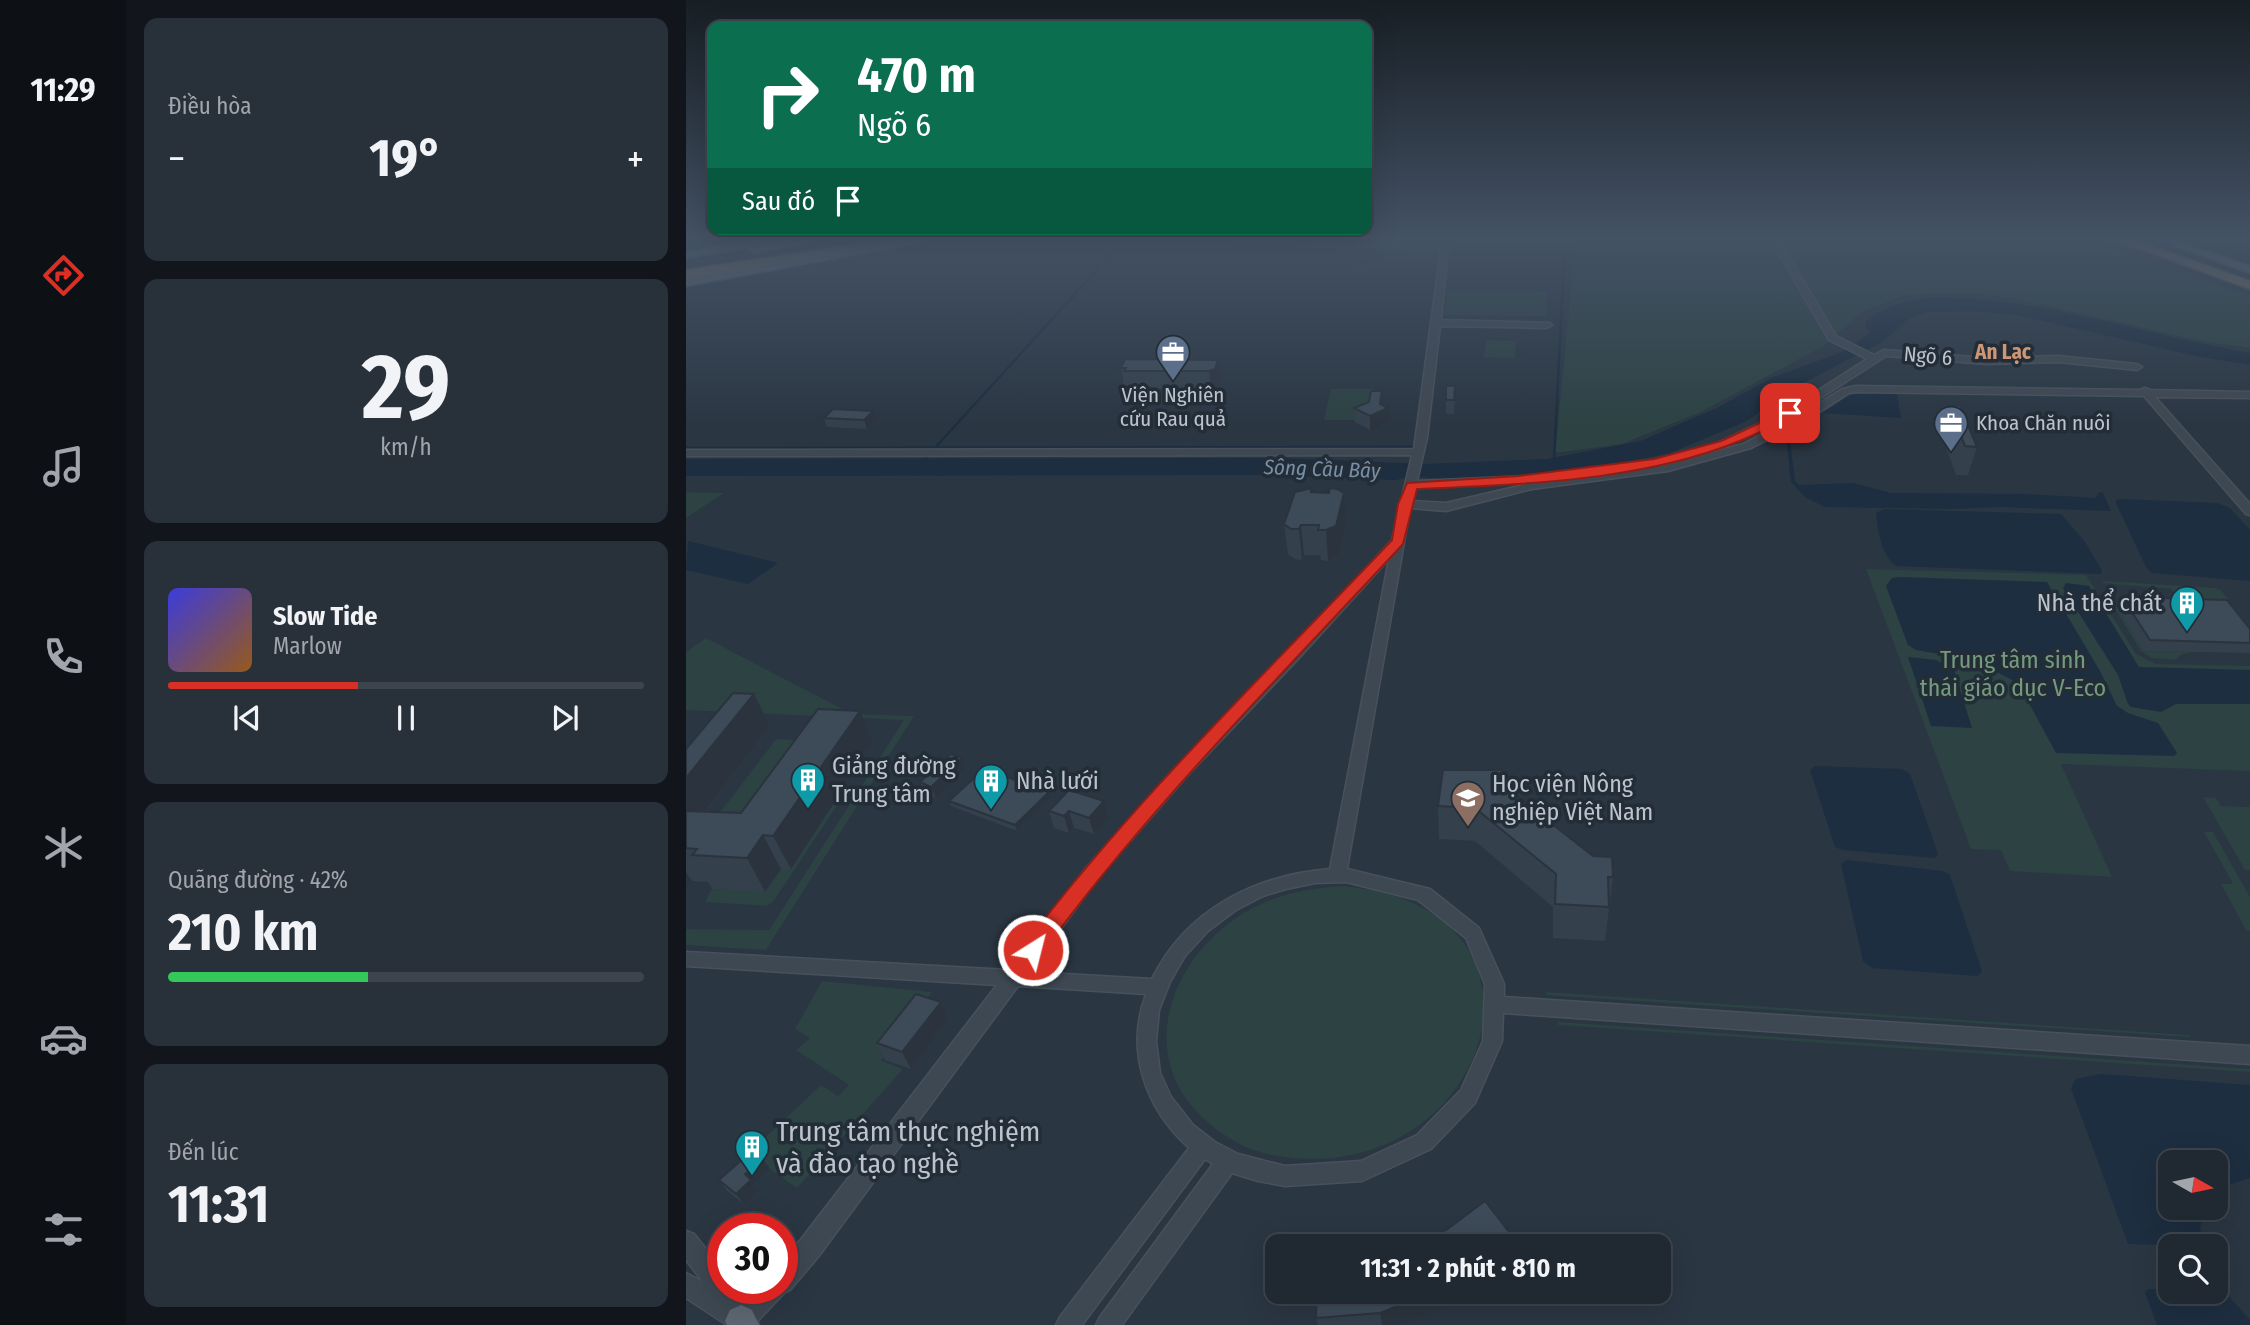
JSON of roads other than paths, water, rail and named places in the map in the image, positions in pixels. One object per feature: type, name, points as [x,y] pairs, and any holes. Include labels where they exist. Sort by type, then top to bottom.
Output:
[{"type":"street","points":[[1337,875],[1405,504],[1418,458],[1439,302]]},
{"type":"street","points":[[1811,302],[1830,335],[1872,358]]},
{"type":"street","points":[[1436,323],[1547,325]]},
{"type":"street","name":"Ngõ 6","points":[[1412,484],[1525,480],[1615,469],[1692,455],[1725,444],[1780,419],[1872,358],[1884,353],[1986,361],[2058,359],[2137,367]]},
{"type":"street","points":[[1405,504],[1446,507],[1532,486],[1664,469],[1747,446],[1806,416],[1846,391],[1856,389],[2145,391],[2250,395]]},
{"type":"street","points":[[2145,391],[2250,511]]},
{"type":"street","points":[[686,453],[1418,458]]},
{"type":"street","points":[[798,1263],[1071,899],[1146,811],[1398,541]]},
{"type":"street","points":[[1337,875],[1371,877],[1420,892],[1451,912],[1468,929],[1482,949],[1495,983],[1498,1005],[1494,1046],[1478,1084],[1450,1119],[1413,1148],[1368,1168],[1320,1177],[1271,1174],[1228,1161],[1202,1147],[1171,1116],[1151,1075],[1146,1031],[1157,987],[1172,959],[1188,939],[1230,905],[1280,883],[1337,875]]},
{"type":"street","points":[[686,959],[1157,987]]},
{"type":"street","points":[[1498,1005],[2250,1055]]},
{"type":"street","points":[[1068,1325],[1202,1147]]},
{"type":"street","points":[[1108,1325],[1228,1161]]},
{"type":"street","points":[[686,1242],[724,1290],[742,1323]]},
{"type":"street","points":[[686,1284],[742,1323]]},
{"type":"street","points":[[742,1323],[760,1304]]},
{"type":"water","name":"Sông Cầu Bây","points":[[1905,302],[1999,302],[2051,310],[2250,353],[2250,365],[2196,356],[2016,315],[1972,311],[1928,312],[1912,317],[1882,342],[1790,390],[1747,421],[1670,453],[1599,468],[1439,479],[1412,476],[1396,480],[1268,475],[686,476],[686,459],[1281,458],[1424,464],[1547,459],[1641,441],[1719,407],[1771,378],[1847,350],[1870,333],[1865,325],[1866,321],[1881,311]]},
{"type":"water","points":[[1871,390],[1897,393],[1901,418],[1823,413],[1848,396]]},
{"type":"water","points":[[1789,433],[1795,481],[1799,485],[1853,483],[1891,493],[2026,494],[2096,498],[2099,492],[2103,493],[2111,511],[2000,507],[1825,507],[1805,497],[1791,482],[1786,434]]},
{"type":"water","points":[[2115,501],[2217,503],[2230,508],[2250,530],[2250,581],[2152,573],[2146,567]]},
{"type":"water","points":[[1884,509],[2061,514],[2085,542],[2102,571],[2101,574],[1897,566],[1884,550],[1879,534],[1876,513]]},
{"type":"water","points":[[688,541],[778,563],[748,584],[686,570]]},
{"type":"water","points":[[1892,578],[2047,582],[2100,671],[2117,706],[2128,713],[2158,723],[2177,753],[2174,756],[2056,753],[2018,683],[1995,671],[1977,668],[1964,658],[1916,650],[1908,645],[1886,586]]},
{"type":"water","points":[[2066,583],[2089,586],[2139,667],[2250,670],[2250,704],[2176,704],[2161,712],[2131,707],[2118,675],[2063,588]]},
{"type":"water","points":[[1908,657],[1936,660],[1954,670],[1972,728],[1931,726]]},
{"type":"water","points":[[1815,766],[1902,769],[1910,774],[1938,854],[1935,858],[1843,850],[1835,847],[1810,770]]},
{"type":"water","points":[[1847,860],[1943,871],[1950,875],[1982,972],[1977,976],[1872,968],[1863,961],[1841,864]]},
{"type":"water","points":[[2101,1074],[2250,1085],[2250,1178],[2228,1185],[2228,1150],[2158,1150],[2158,1220],[2202,1220],[2201,1234],[2158,1234],[2158,1245],[2128,1244],[2071,1088],[2076,1079]]},
{"type":"water","points":[[2148,1289],[2158,1289],[2158,1304],[2228,1304],[2228,1295],[2250,1320],[2250,1325],[2157,1325],[2145,1293]]},
{"type":"waterway","points":[[935,448],[1068,302]]},
{"type":"waterway","points":[[1554,461],[1562,302]]},
{"type":"waterway","points":[[935,448],[1413,447]]},
{"type":"waterway","points":[[686,448],[935,448]]},
{"type":"waterway","points":[[923,461],[935,448]]},
{"type":"place","name":"Viện Nghiên cứu Rau quả","points":[[1173,382]]},
{"type":"place","name":"Khoa Chăn nuôi","points":[[1951,453]]},
{"type":"place","name":"Nhà thể chất","points":[[2187,633]]},
{"type":"place","name":"Giảng đường Trung tâm","points":[[808,810]]},
{"type":"place","name":"Nhà lưới","points":[[991,811]]},
{"type":"place","name":"Học viện Nông nghiệp Việt Nam","points":[[1468,828]]},
{"type":"place","name":"Trung tâm thực nghiệm và đào tạo nghề","points":[[752,1177]]},
{"type":"district","name":"An Lạc","points":[[2003,352]]},
{"type":"park label","name":"Trung tâm sinh thái giáo dục V-Eco","points":[[2013,674]]}]
